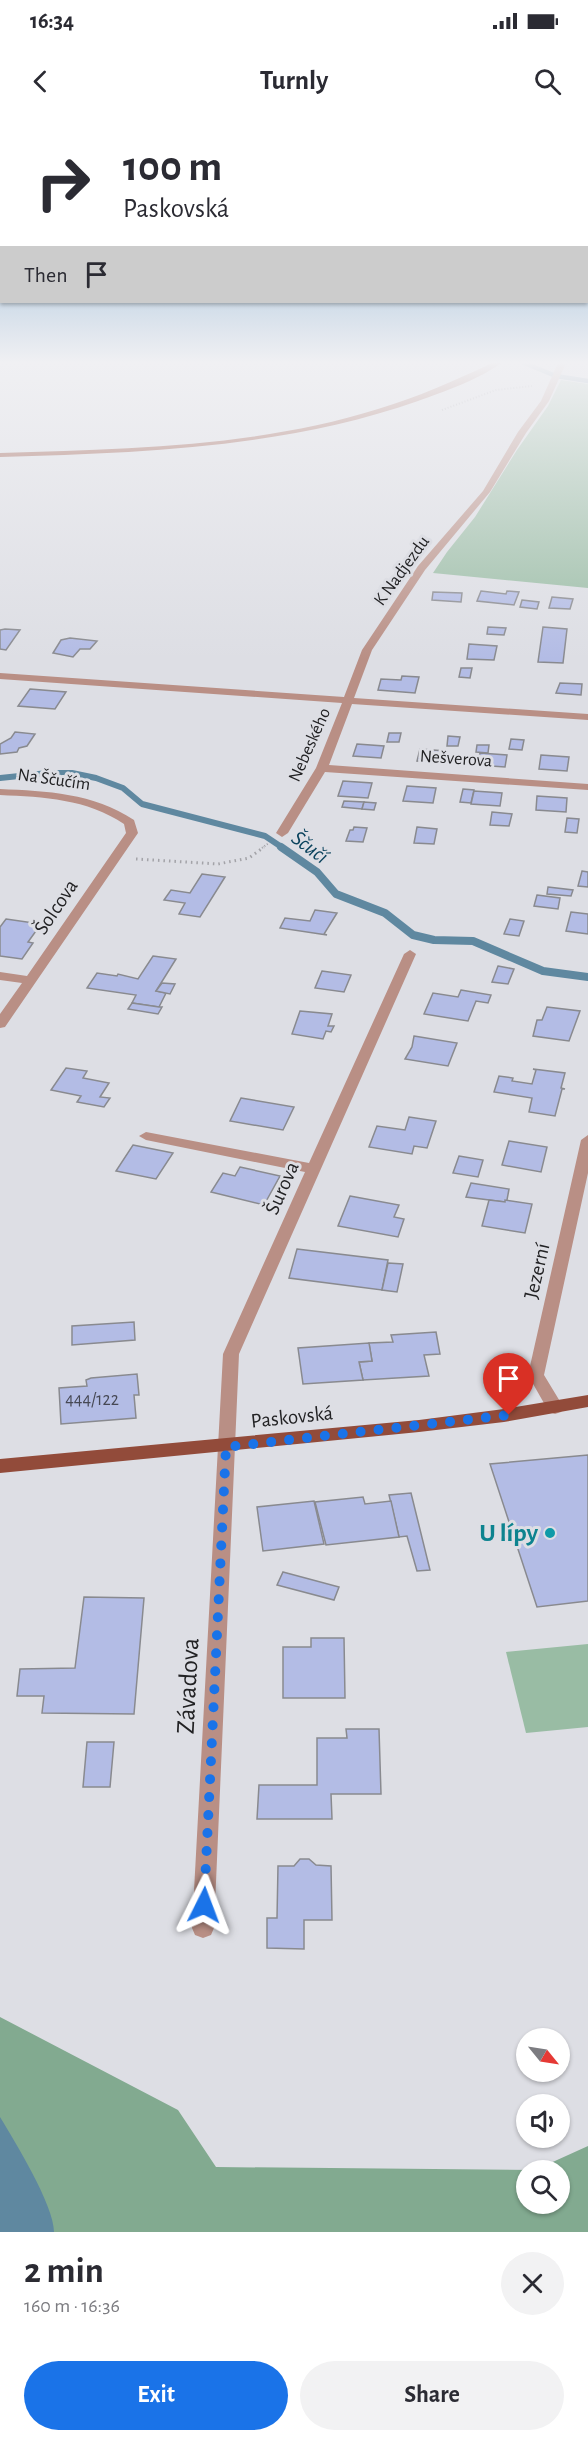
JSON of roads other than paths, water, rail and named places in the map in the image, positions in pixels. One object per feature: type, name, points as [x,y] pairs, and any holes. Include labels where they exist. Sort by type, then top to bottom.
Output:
[{"type":"main road","name":"Paskovská","points":[[0,1466],[226,1447],[555,1408],[588,1401]]},
{"type":"street","name":"K Nadjezdu","points":[[347,700],[367,650],[421,568],[486,492],[504,462]]},
{"type":"street","points":[[0,675],[588,717]]},
{"type":"street","name":"Nebeského","points":[[282,833],[322,768],[347,700]]},
{"type":"street","name":"Nešverova","points":[[322,768],[588,787]]},
{"type":"street","name":"Na Ščučím","points":[[0,792],[76,799],[101,805],[121,815],[130,822],[132,833],[114,857]]},
{"type":"street","name":"Šolcova","points":[[0,1024],[114,857]]},
{"type":"street","name":"Šurova","points":[[226,1447],[231,1354],[410,954]]},
{"type":"street","points":[[0,976],[30,980]]},
{"type":"street","points":[[146,1136],[314,1169]]},
{"type":"street","name":"Jezerní","points":[[555,1408],[536,1375],[588,1140]]},
{"type":"street","name":"Závadova","points":[[203,1928],[226,1447]]},
{"type":"water","points":[[0,2117],[41,2190],[48,2206],[54,2232],[0,2232]]},
{"type":"waterway","name":"Ščučí","points":[[0,778],[48,773],[72,773],[96,778],[123,788],[142,804],[265,836],[283,848]]},
{"type":"waterway","name":"Ščučí","points":[[281,847],[317,872],[336,894],[385,913],[413,935],[434,940],[473,941],[543,971],[588,977]]},
{"type":"place","name":"U lípy","points":[[550,1533]]}]
